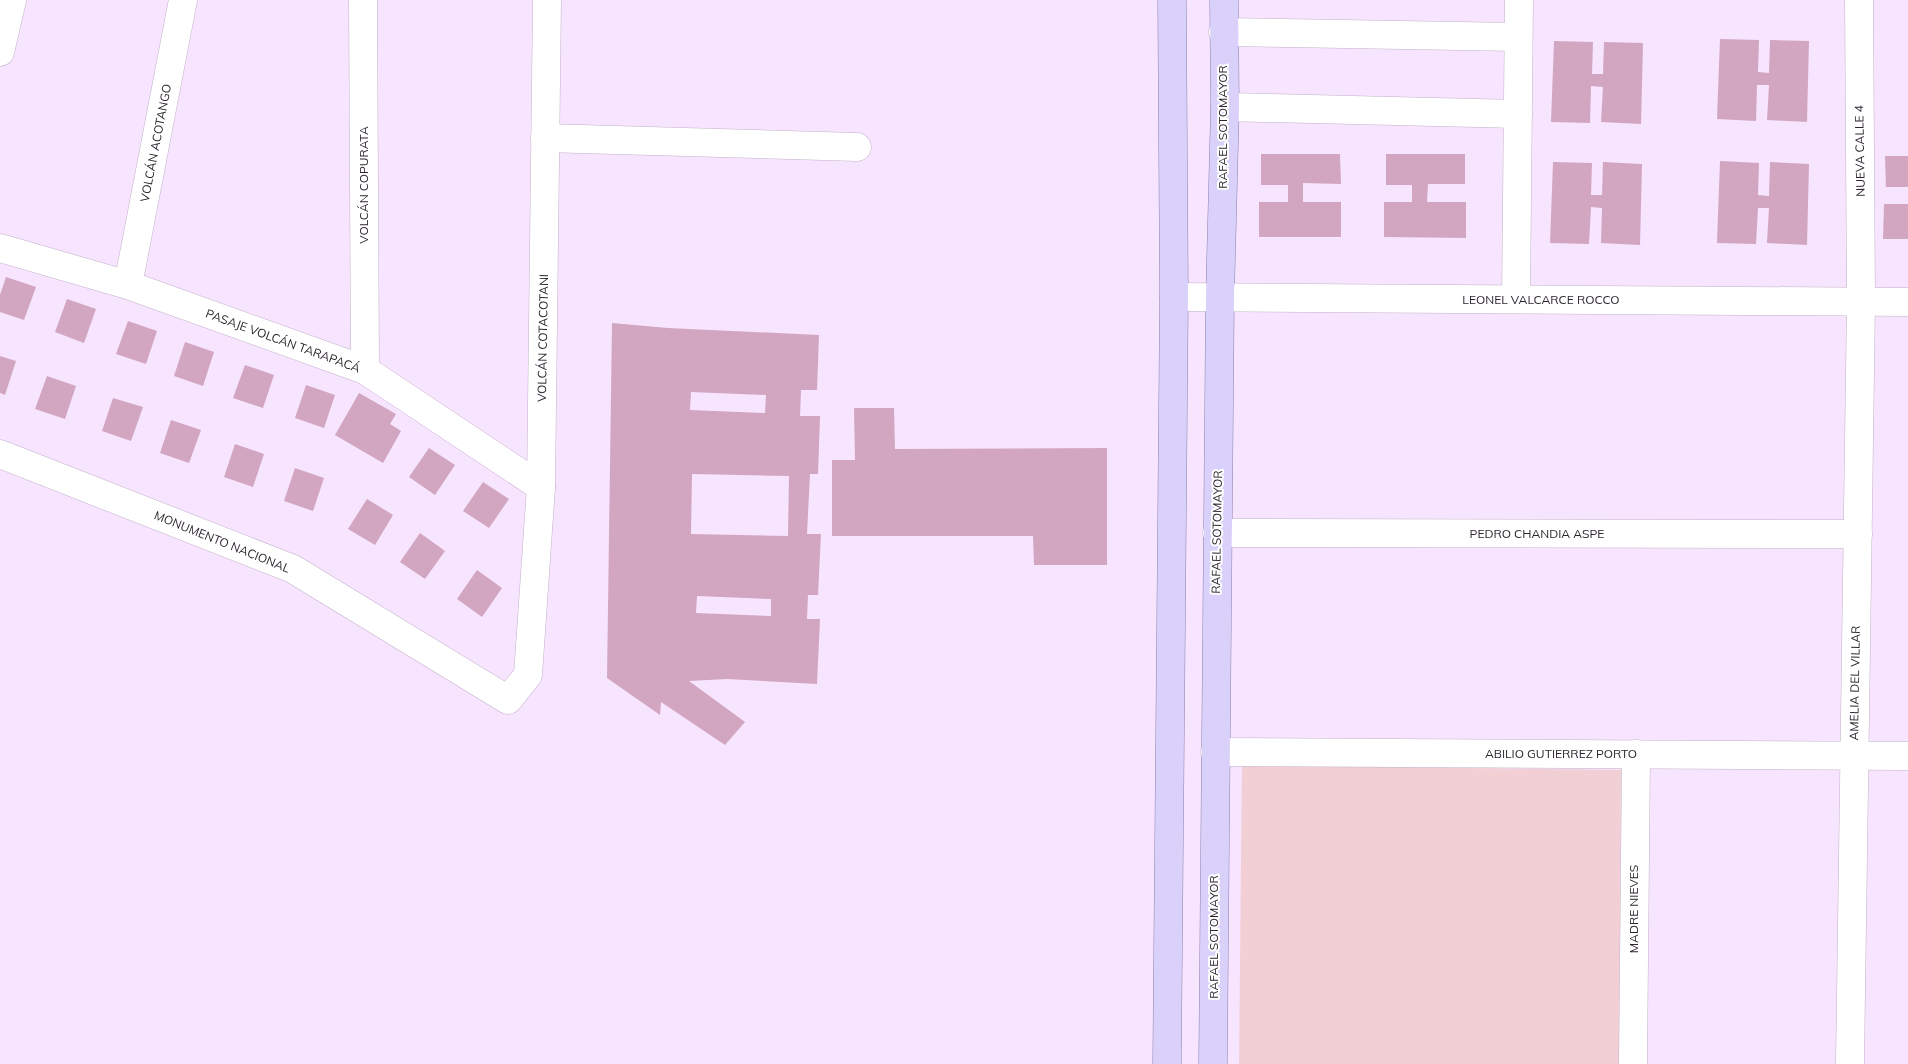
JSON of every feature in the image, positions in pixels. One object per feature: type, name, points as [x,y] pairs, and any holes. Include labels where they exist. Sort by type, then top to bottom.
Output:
[{"type":"main road","points":[[1166,1064],[1174,297],[1172,0]]},
{"type":"main road","name":"RAFAEL SOTOMAYOR","points":[[1213,1064],[1220,297],[1225,107],[1224,0]]},
{"type":"street","points":[[0,52],[12,0]]},
{"type":"street","name":"VOLCÁN ACOTANGO","points":[[128,286],[184,0]]},
{"type":"street","name":"VOLCÁN COPURATA","points":[[363,0],[365,370]]},
{"type":"street","name":"VOLCÁN COTACOTANI","points":[[528,675],[541,487],[546,0]]},
{"type":"street","points":[[1516,299],[1518,0]]},
{"type":"street","name":"NUEVA CALLE 4","points":[[1858,0],[1861,302]]},
{"type":"street","points":[[1223,32],[1518,37]]},
{"type":"street","points":[[1225,107],[1518,114]]},
{"type":"street","points":[[545,138],[857,147]]},
{"type":"street","name":"PASAJE VOLCÁN TARAPACÁ","points":[[0,248],[128,286],[365,370],[541,487]]},
{"type":"street","name":"LEONEL VALCARCE ROCCO","points":[[1174,297],[1908,302]]},
{"type":"street","name":"AMELIA DEL VILLAR","points":[[1850,1064],[1861,302]]},
{"type":"street","name":"MONUMENTO NACIONAL","points":[[0,454],[292,569],[508,700],[528,675]]},
{"type":"street","name":"PEDRO CHANDIA ASPE","points":[[1218,533],[1858,534]]},
{"type":"street","name":"ABILIO GUTIERREZ PORTO","points":[[1215,752],[1908,756]]},
{"type":"street","name":"MADRE NIEVES","points":[[1633,1064],[1636,754]]},
{"type":"shaded area","points":[[1242,765],[1621,770],[1619,1064],[1239,1064]]},
{"type":"building","points":[[1720,39],[1759,40],[1758,72],[1769,73],[1770,40],[1809,41],[1807,122],[1767,120],[1769,85],[1757,85],[1756,121],[1717,119]]},
{"type":"building","points":[[1554,41],[1593,42],[1592,74],[1603,74],[1604,42],[1643,43],[1641,124],[1601,122],[1603,87],[1591,86],[1590,123],[1551,122]]},
{"type":"building","points":[[1261,154],[1340,154],[1341,184],[1303,183],[1303,202],[1341,202],[1341,237],[1259,237],[1259,202],[1288,202],[1288,185],[1261,185]]},
{"type":"building","points":[[1386,154],[1465,154],[1465,184],[1428,184],[1427,202],[1466,202],[1466,238],[1384,237],[1384,202],[1412,202],[1412,185],[1386,185]]},
{"type":"building","points":[[1885,156],[1908,156],[1908,187],[1886,187]]},
{"type":"building","points":[[1720,161],[1759,163],[1758,195],[1769,196],[1770,162],[1809,164],[1807,245],[1767,243],[1769,208],[1758,208],[1756,244],[1717,243]]},
{"type":"building","points":[[1553,162],[1592,163],[1591,195],[1602,195],[1603,162],[1642,164],[1640,245],[1601,243],[1602,208],[1591,207],[1589,244],[1550,243]]},
{"type":"building","points":[[1884,204],[1908,204],[1908,239],[1883,239]]},
{"type":"building","points":[[6,277],[36,287],[24,320],[0,312],[0,295]]},
{"type":"building","points":[[67,299],[96,309],[84,343],[55,332]]},
{"type":"building","points":[[128,321],[157,331],[146,364],[116,354]]},
{"type":"building","points":[[612,323],[668,328],[819,335],[817,390],[801,390],[800,416],[820,416],[818,474],[810,474],[807,534],[821,534],[818,595],[808,595],[807,619],[820,619],[817,684],[727,679],[689,681],[745,722],[725,745],[661,702],[660,715],[607,678]],"holes":[[[691,392],[766,395],[765,413],[690,410]],[[692,474],[789,476],[788,536],[691,534]],[[697,596],[771,599],[771,616],[696,613]]]},
{"type":"building","points":[[185,342],[214,352],[203,386],[174,376]]},
{"type":"building","points":[[0,356],[16,361],[5,395],[0,393]]},
{"type":"building","points":[[245,365],[274,375],[263,408],[233,398]]},
{"type":"building","points":[[47,376],[76,386],[65,419],[35,409]]},
{"type":"building","points":[[306,385],[335,395],[324,428],[295,418]]},
{"type":"building","points":[[359,393],[396,414],[390,424],[401,431],[383,463],[335,435]]},
{"type":"building","points":[[113,398],[143,407],[131,441],[102,431]]},
{"type":"building","points":[[854,408],[894,408],[895,449],[1107,448],[1107,565],[1034,565],[1033,536],[832,536],[832,460],[855,460]]},
{"type":"building","points":[[171,420],[201,430],[189,463],[160,453]]},
{"type":"building","points":[[235,444],[264,454],[253,487],[224,477]]},
{"type":"building","points":[[429,448],[455,465],[435,495],[409,477]]},
{"type":"building","points":[[295,468],[324,478],[313,511],[284,501]]},
{"type":"building","points":[[483,482],[509,499],[489,528],[463,511]]},
{"type":"building","points":[[367,499],[393,515],[375,545],[348,529]]},
{"type":"building","points":[[420,533],[445,551],[425,579],[400,562]]},
{"type":"building","points":[[477,570],[502,588],[482,617],[457,599]]}]
